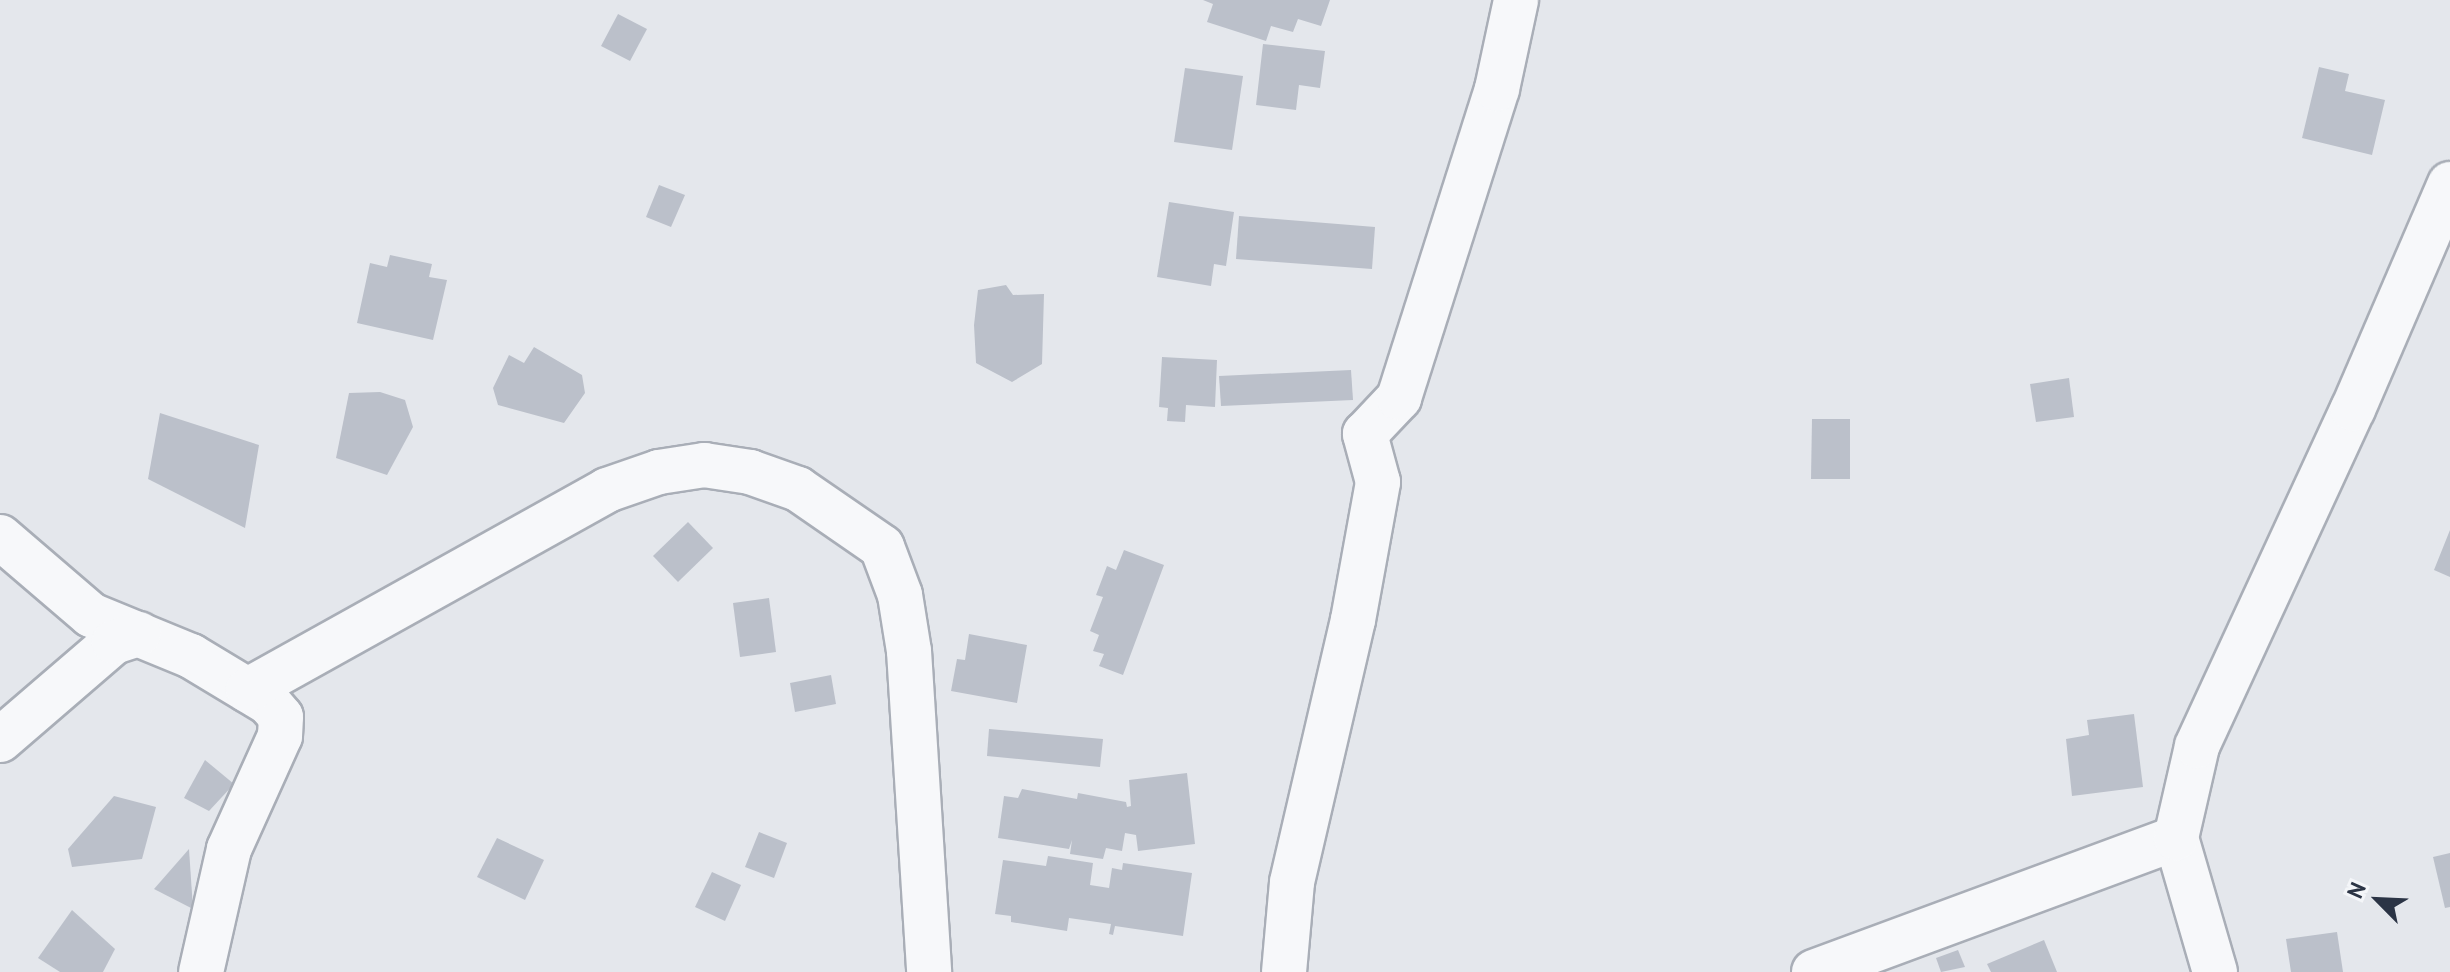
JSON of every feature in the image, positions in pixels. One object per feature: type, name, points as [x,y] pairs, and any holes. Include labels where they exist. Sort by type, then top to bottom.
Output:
[{"type":"street","points":[[1284,972],[1292,882],[1353,620],[1378,482],[1365,434],[1399,398],[1497,89],[1516,0]]},
{"type":"street","points":[[2215,972],[2176,838],[2197,746],[2353,409],[2450,184]]},
{"type":"street","points":[[248,690],[607,490],[659,472],[704,465],[750,472],[798,489],[882,547],[900,595],[909,651],[929,972]]},
{"type":"street","points":[[0,537],[91,615],[191,656],[248,690],[281,717],[280,736],[229,849],[201,972]]},
{"type":"street","points":[[0,740],[114,642],[139,634]]},
{"type":"street","points":[[1814,972],[2176,838]]},
{"type":"building","points":[[1203,0],[1330,0],[1321,26],[1298,19],[1293,32],[1271,26],[1266,41],[1207,22],[1213,4]]},
{"type":"building","points":[[618,14],[647,29],[630,61],[601,46]]},
{"type":"building","points":[[1263,44],[1325,51],[1320,88],[1299,85],[1296,110],[1256,105]]},
{"type":"building","points":[[2319,67],[2349,74],[2345,91],[2385,100],[2372,155],[2302,138]]},
{"type":"building","points":[[1185,68],[1243,76],[1232,150],[1174,142]]},
{"type":"building","points":[[659,185],[685,195],[671,227],[646,217]]},
{"type":"building","points":[[1169,202],[1234,212],[1226,266],[1214,264],[1211,286],[1157,277]]},
{"type":"building","points":[[1239,216],[1375,227],[1372,269],[1236,259]]},
{"type":"building","points":[[390,255],[432,264],[429,277],[447,280],[433,340],[357,323],[370,263],[387,267]]},
{"type":"building","points":[[1006,285],[1013,295],[1044,294],[1042,364],[1012,382],[976,363],[974,325],[978,290]]},
{"type":"building","points":[[534,347],[582,375],[585,393],[564,423],[498,405],[493,388],[509,355],[524,363]]},
{"type":"building","points":[[1162,357],[1217,360],[1215,407],[1186,405],[1185,422],[1167,421],[1168,408],[1159,407]]},
{"type":"building","points":[[1351,370],[1353,400],[1221,406],[1219,376]]},
{"type":"building","points":[[2069,378],[2074,417],[2036,422],[2030,384]]},
{"type":"building","points":[[380,392],[405,400],[413,427],[387,475],[336,458],[349,393]]},
{"type":"building","points":[[160,413],[259,445],[245,528],[148,479]]},
{"type":"building","points":[[1812,419],[1850,419],[1850,479],[1811,479]]},
{"type":"building","points":[[688,522],[713,548],[678,582],[653,556]]},
{"type":"building","points":[[2450,530],[2450,577],[2434,570]]},
{"type":"building","points":[[1124,550],[1164,565],[1123,675],[1099,666],[1104,654],[1093,651],[1099,635],[1090,631],[1103,597],[1096,595],[1107,566],[1116,570]]},
{"type":"building","points":[[769,598],[776,652],[740,657],[733,603]]},
{"type":"building","points":[[969,634],[1027,645],[1017,703],[951,691],[957,659],[965,660]]},
{"type":"building","points":[[831,675],[836,704],[795,712],[790,683]]},
{"type":"building","points":[[2134,714],[2143,787],[2072,796],[2066,739],[2089,735],[2087,720]]},
{"type":"building","points":[[989,729],[1103,739],[1100,767],[987,756]]},
{"type":"building","points":[[205,760],[234,784],[209,811],[184,798]]},
{"type":"building","points":[[1187,773],[1195,844],[1138,851],[1136,835],[1125,833],[1122,851],[1106,848],[1103,859],[1070,854],[1072,840],[1069,849],[998,838],[1004,796],[1018,798],[1022,789],[1077,799],[1078,793],[1126,802],[1127,807],[1131,806],[1129,780]]},
{"type":"building","points":[[114,796],[156,807],[142,859],[72,867],[68,849]]},
{"type":"building","points":[[759,832],[787,843],[774,878],[745,867]]},
{"type":"building","points":[[497,838],[544,860],[525,900],[477,877]]},
{"type":"building","points":[[189,849],[193,909],[154,889]]},
{"type":"building","points":[[2450,853],[2450,907],[2445,908],[2433,857]]},
{"type":"building","points":[[1048,856],[1093,863],[1090,885],[1109,888],[1112,868],[1122,870],[1123,863],[1192,873],[1183,936],[1115,926],[1113,935],[1109,934],[1111,924],[1069,918],[1067,931],[1011,922],[1011,916],[995,914],[1003,860],[1046,866]]},
{"type":"building","points":[[712,872],[741,885],[725,921],[695,907]]},
{"type":"building","points":[[72,910],[115,949],[103,972],[60,972],[38,958]]},
{"type":"building","points":[[2337,932],[2343,972],[2291,972],[2286,939]]},
{"type":"building","points":[[2044,940],[2057,972],[1991,972],[1987,964]]},
{"type":"building","points":[[1958,950],[1965,967],[1941,972],[1936,958]]}]
